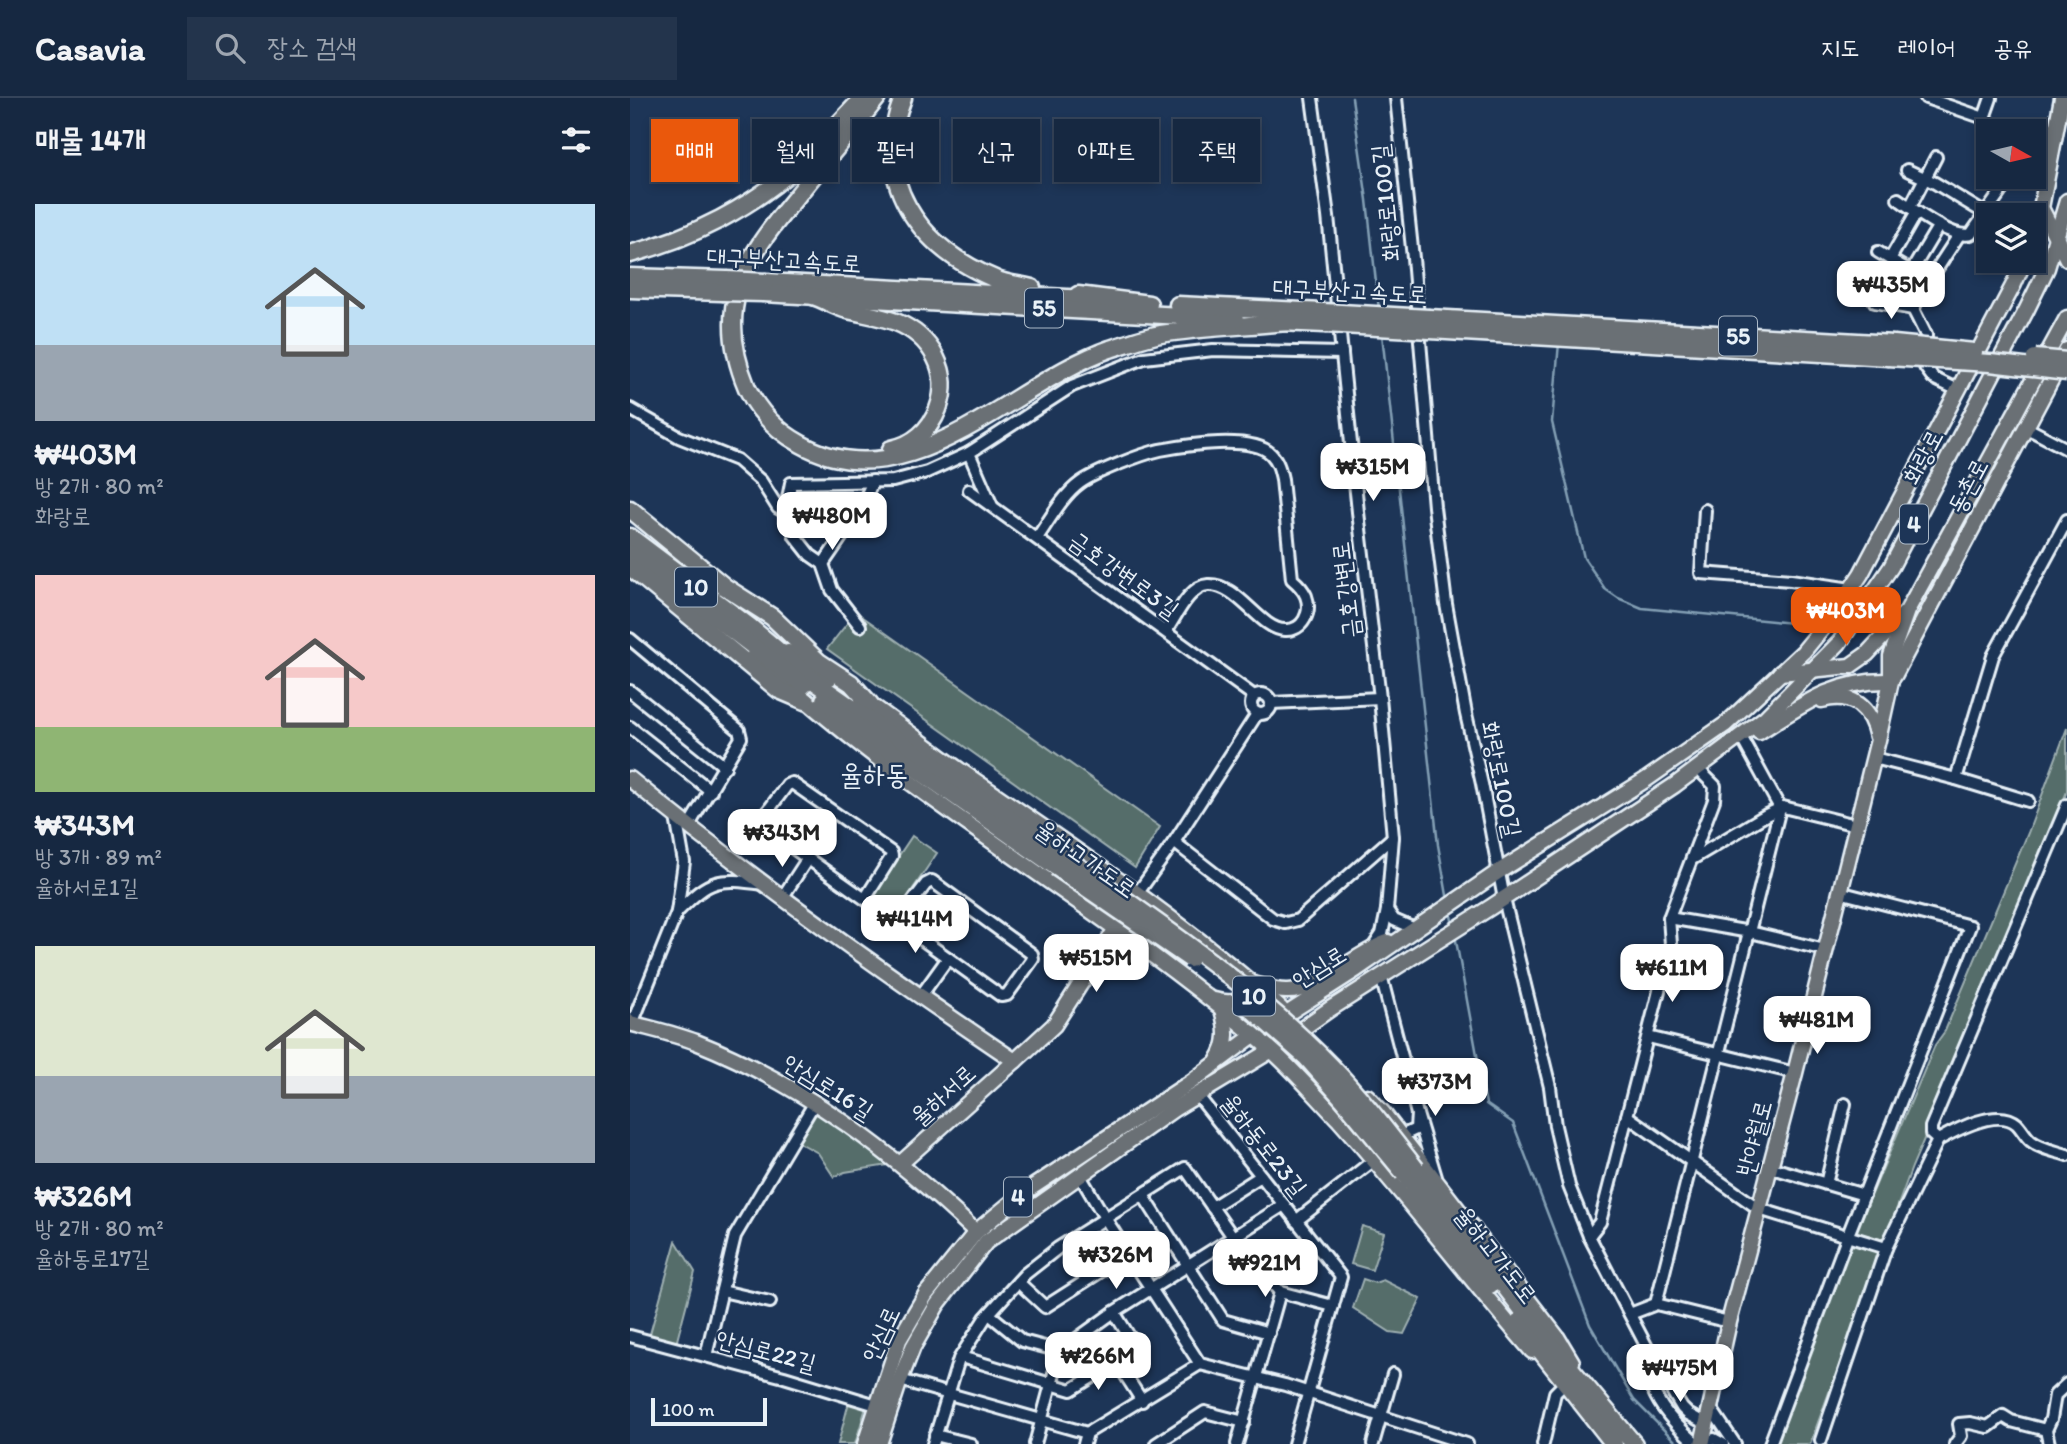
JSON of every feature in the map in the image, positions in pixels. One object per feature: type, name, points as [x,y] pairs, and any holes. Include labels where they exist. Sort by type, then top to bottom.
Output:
[{"type":"highway","points":[[630,254],[717,220],[768,189],[799,165],[863,98]]},
{"type":"highway","points":[[877,98],[757,249],[738,289],[733,318],[734,344],[740,371],[753,401],[774,426],[802,445],[828,456],[851,460],[903,456],[953,436],[1074,365],[1108,350],[1160,334],[1287,322]]},
{"type":"highway","points":[[813,296],[847,310],[896,322],[920,337],[934,353],[942,376],[941,397],[932,421],[912,442],[897,448],[859,453],[825,446],[792,428],[764,399],[754,381],[744,353],[741,324],[748,289],[762,259],[788,222],[889,98]]},
{"type":"highway","points":[[903,98],[893,130],[893,168],[901,196],[919,226],[946,250],[996,279],[1041,290],[1149,304]]},
{"type":"highway","name":"대구부산고속도로","points":[[630,277],[724,286]]},
{"type":"highway","name":"대구부산고속도로","points":[[630,289],[724,286],[986,292],[1324,318],[2067,360]]},
{"type":"highway","name":"대구부산고속도로","points":[[765,287],[813,296],[1287,322],[1324,318]]},
{"type":"highway","name":"대구부산고속도로","points":[[1891,351],[2067,372]]},
{"type":"highway","points":[[630,509],[725,587],[779,623],[819,662],[851,683],[870,704]]},
{"type":"highway","name":"10","points":[[630,537],[761,637]]},
{"type":"highway","name":"10","points":[[630,553],[720,623]]},
{"type":"highway","points":[[630,567],[779,690],[805,701]]},
{"type":"highway","name":"율하고가도로","points":[[720,623],[881,744],[1180,939],[1273,1012],[1331,1066],[1410,1171],[1530,1320],[1581,1393]]},
{"type":"highway","name":"율하고가도로","points":[[761,637],[818,684],[1059,861]]},
{"type":"highway","name":"10","points":[[1581,1393],[1614,1444]]},
{"type":"highway","name":"10","points":[[1581,1393],[1634,1444]]},
{"type":"main road","points":[[2042,203],[2062,98]]},
{"type":"main road","name":"화랑로","points":[[1675,785],[1766,717],[1839,643],[1891,568],[2047,268],[2067,203]]},
{"type":"main road","points":[[2046,217],[2067,259]]},
{"type":"main road","name":"화랑로","points":[[1780,673],[1820,632],[1867,564],[2019,273]]},
{"type":"main road","points":[[1675,785],[1702,774],[1744,742],[1820,694],[1854,683],[1891,681],[1891,656],[1907,611],[2067,318]]},
{"type":"main road","name":"동촌로","points":[[1891,681],[2067,351]]},
{"type":"main road","points":[[1780,673],[1850,666],[1867,654],[1907,611]]},
{"type":"main road","points":[[720,623],[805,701],[950,812],[1117,928],[1222,1009],[1258,1032],[1374,1160],[1562,1385],[1581,1393]]},
{"type":"main road","points":[[761,637],[870,704],[945,761],[1137,894],[1254,984],[1304,1029],[1383,1113],[1557,1337],[1581,1393]]},
{"type":"main road","name":"안심로","points":[[879,1444],[883,1407],[899,1340],[926,1294],[976,1232],[1032,1187],[1213,1067],[1258,1032],[1706,738],[1726,724],[1780,673]]},
{"type":"main road","name":"반야월로","points":[[1700,1444],[1874,758],[1891,681]]},
{"type":"main road","points":[[1801,706],[1832,697],[1857,703],[1869,713],[1878,740]]},
{"type":"main road","name":"율하서로","points":[[630,779],[782,898],[1015,1061]]},
{"type":"main road","name":"안심로","points":[[865,1444],[937,1305],[986,1241],[1174,1109],[1272,1050],[1330,1009],[1504,899],[1675,785]]},
{"type":"main road","name":"율하서로","points":[[901,1163],[1054,1025],[1137,894]]},
{"type":"main road","points":[[1254,984],[1288,992],[1304,989],[1374,946],[1409,933]]},
{"type":"main road","points":[[1209,999],[1226,1004],[1233,1003],[1245,997],[1254,984]]},
{"type":"main road","points":[[1213,1067],[1226,1048],[1227,1031],[1222,1009]]},
{"type":"main road","name":"안심로16길","points":[[631,1023],[694,1041],[792,1088],[837,1115],[901,1163],[976,1232]]},
{"type":"main road","points":[[1309,1088],[1321,1068],[1340,1068]]},
{"type":"street","name":"금호강변로","points":[[1312,98],[1328,216],[1393,837],[1387,910],[1382,934],[1374,946]]},
{"type":"street","name":"화랑로100길","points":[[1396,98],[1413,258],[1434,507],[1443,576],[1466,714],[1498,872],[1550,1087],[1562,1163],[1589,1236],[1652,1357],[1682,1408],[1706,1424]]},
{"type":"street","points":[[1926,98],[1948,102],[1984,118],[1991,98]]},
{"type":"street","points":[[1890,259],[1936,157]]},
{"type":"street","points":[[2046,164],[2050,166]]},
{"type":"street","points":[[1907,170],[1976,208]]},
{"type":"street","points":[[1898,199],[1964,237],[1972,234],[1976,228]]},
{"type":"street","points":[[1911,272],[1939,225]]},
{"type":"street","points":[[1913,309],[1959,235]]},
{"type":"street","points":[[1878,252],[1928,282]]},
{"type":"street","points":[[1875,302],[1913,309]]},
{"type":"street","points":[[1913,309],[1926,335],[1925,368],[1933,378],[1958,390]]},
{"type":"street","points":[[860,626],[832,590],[823,564],[810,555],[795,536],[787,513],[790,483],[893,481],[927,472],[969,453],[1072,386],[1144,358],[1213,350],[1342,353]]},
{"type":"street","points":[[630,409],[679,437],[737,460],[761,481],[778,508],[787,513]]},
{"type":"street","points":[[2025,427],[2067,449]]},
{"type":"street","points":[[1037,538],[1069,492],[1079,483],[1146,455],[1160,450],[1234,442],[1260,446],[1271,454],[1278,464],[1282,479],[1292,579],[1301,588],[1308,606],[1303,623],[1296,628],[1276,629],[1237,597],[1219,586],[1206,585],[1198,587],[1166,631]]},
{"type":"street","points":[[969,453],[992,506]]},
{"type":"street","points":[[823,564],[860,510],[873,481]]},
{"type":"street","name":"금호강변로3길","points":[[969,490],[1254,696]]},
{"type":"street","points":[[1705,510],[1700,573],[1791,580],[1851,589]]},
{"type":"street","points":[[1956,779],[1993,656],[2067,520]]},
{"type":"street","points":[[630,639],[739,730],[741,738],[711,791],[682,822],[684,862],[677,912],[631,1023]]},
{"type":"street","points":[[630,691],[725,767]]},
{"type":"street","points":[[1257,713],[1251,705],[1254,696],[1266,695],[1271,703]]},
{"type":"street","points":[[1271,703],[1380,698]]},
{"type":"street","points":[[1257,713],[1267,713],[1271,703]]},
{"type":"street","points":[[1137,894],[1174,842],[1257,713]]},
{"type":"street","points":[[630,727],[711,791]]},
{"type":"street","points":[[1656,1304],[1780,808],[1744,742]]},
{"type":"street","points":[[1874,758],[1956,779],[2028,802]]},
{"type":"street","points":[[1589,1236],[1600,1222],[1628,1116],[1671,944],[1670,918],[1715,791],[1713,782],[1702,774]]},
{"type":"street","points":[[865,899],[892,856],[891,852],[792,783],[787,785],[762,819],[762,826],[1001,996],[1007,995],[1033,959],[1032,954],[932,881],[926,884],[900,918],[902,925]]},
{"type":"street","points":[[1938,1140],[1931,1134],[1931,1127],[2067,805]]},
{"type":"street","points":[[1693,858],[1783,807],[1856,825]]},
{"type":"street","points":[[1174,842],[1273,919],[1286,923],[1298,920],[1393,837]]},
{"type":"street","points":[[782,898],[808,858]]},
{"type":"street","points":[[677,912],[710,884],[728,879],[764,884]]},
{"type":"street","points":[[1770,1444],[1848,1235],[1970,926],[1839,892]]},
{"type":"street","points":[[1387,910],[1409,933]]},
{"type":"street","points":[[1670,918],[1750,932],[1825,950]]},
{"type":"street","points":[[920,997],[948,958]]},
{"type":"street","points":[[1381,976],[1438,1183]]},
{"type":"street","points":[[1648,1037],[1795,1073]]},
{"type":"street","name":"율하동로23길","points":[[1198,1096],[1341,1277],[1294,1444]]},
{"type":"street","points":[[706,1356],[735,1236],[815,1102]]},
{"type":"street","points":[[1826,1184],[1844,1104]]},
{"type":"street","points":[[1401,1136],[1416,1129],[1417,1114]]},
{"type":"street","points":[[1628,1116],[1759,1209],[1886,1248]]},
{"type":"street","points":[[1825,1443],[1886,1248],[1938,1140],[1977,1123],[1999,1119],[2016,1123],[2032,1142],[2042,1148],[2067,1155]]},
{"type":"street","name":"율하동로23길","points":[[1296,1221],[1374,1160]]},
{"type":"street","points":[[1769,1167],[1864,1195]]},
{"type":"street","points":[[971,1444],[934,1439],[961,1357],[989,1314],[1018,1282],[1058,1248],[1185,1168],[1233,1237],[1280,1292],[1333,1306]]},
{"type":"street","points":[[1079,1174],[1200,1364],[1308,1393],[1467,1444]]},
{"type":"street","points":[[1212,1207],[1261,1175]]},
{"type":"street","points":[[1143,1195],[1223,1320],[1269,1333]]},
{"type":"street","points":[[1035,1444],[1060,1351],[1114,1312],[1284,1205]]},
{"type":"street","points":[[1018,1282],[1045,1307],[1128,1254]]},
{"type":"street","points":[[722,1291],[770,1301]]},
{"type":"street","points":[[1237,1444],[1280,1292]]},
{"type":"street","points":[[1630,1314],[1656,1304],[1730,1322]]},
{"type":"street","points":[[961,1357],[1071,1390],[1137,1349],[1114,1312]]},
{"type":"street","points":[[989,1314],[1023,1341],[1060,1351]]},
{"type":"street","name":"안심로22길","points":[[630,1336],[883,1407]]},
{"type":"street","points":[[1652,1357],[1647,1361],[1647,1371],[1663,1409],[1700,1444],[1714,1439],[1723,1444]]},
{"type":"street","points":[[1117,1362],[1142,1401]]},
{"type":"street","points":[[900,1380],[1042,1421],[1085,1439],[1200,1364]]},
{"type":"street","points":[[1373,1444],[1393,1374]]},
{"type":"street","points":[[2049,1444],[2046,1430],[2051,1419],[2055,1395],[2067,1384]]},
{"type":"street","points":[[1543,1444],[1555,1393],[1562,1385]]},
{"type":"street","points":[[1710,1407],[1735,1444]]},
{"type":"street","points":[[1156,1444],[1205,1412],[1244,1422]]},
{"type":"street","points":[[1955,1444],[1961,1436],[1959,1424],[1970,1423],[1987,1427],[2003,1416],[2011,1421],[2046,1430]]},
{"type":"green space","points":[[856,612],[1160,827],[1135,868],[827,649]]},
{"type":"green space","points":[[2067,728],[2067,791],[2015,926],[1912,1167],[1810,1444],[1774,1444],[1847,1253],[1935,1045],[1945,1031],[2028,833]]},
{"type":"green space","points":[[912,836],[937,853],[896,914],[871,897]]},
{"type":"green space","points":[[815,1102],[901,1163],[845,1172],[834,1177],[818,1153],[793,1139]]},
{"type":"green space","points":[[1362,1226],[1384,1233],[1372,1270],[1351,1264]]},
{"type":"green space","points":[[676,1241],[695,1272],[675,1348],[648,1341]]},
{"type":"green space","points":[[1363,1279],[1375,1283],[1383,1280],[1421,1299],[1404,1334],[1390,1332],[1353,1308]]},
{"type":"green space","points":[[850,1398],[867,1404],[855,1444],[838,1444]]},
{"type":"waterway","points":[[1352,98],[1379,310]]},
{"type":"waterway","points":[[1382,334],[1438,845],[1448,901]]},
{"type":"waterway","points":[[1559,343],[1552,422],[1584,558],[1605,589],[1642,608],[1802,624]]},
{"type":"waterway","points":[[1450,911],[1453,925]]},
{"type":"waterway","points":[[1455,935],[1486,1104],[1513,1123],[1590,1325],[1634,1400],[1678,1444]]},
{"type":"district","name":"율하동","points":[[874,774]]}]
